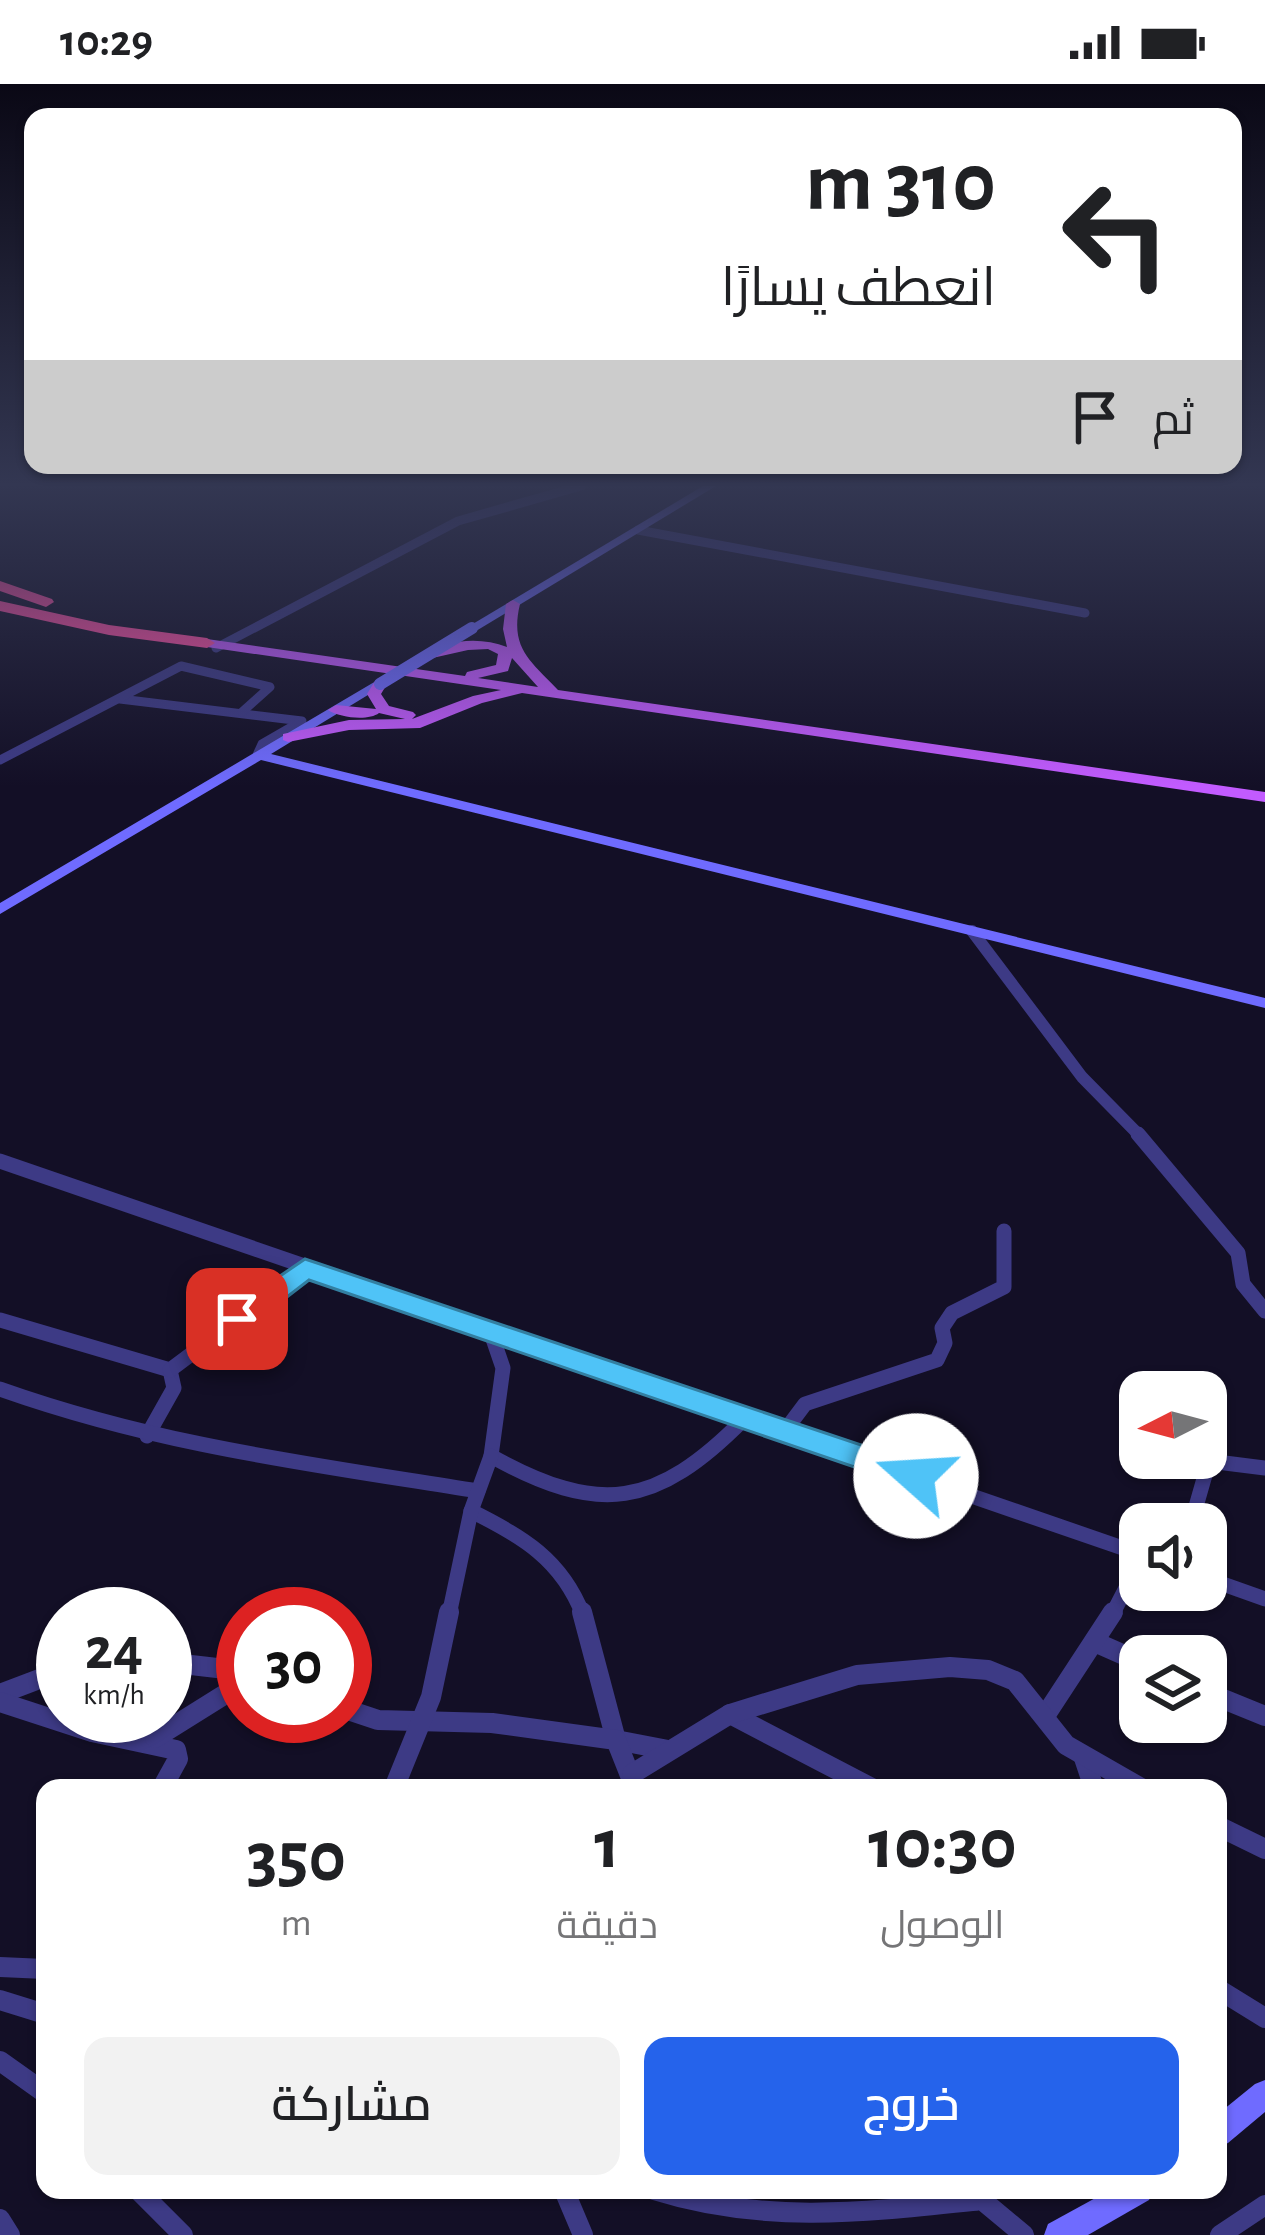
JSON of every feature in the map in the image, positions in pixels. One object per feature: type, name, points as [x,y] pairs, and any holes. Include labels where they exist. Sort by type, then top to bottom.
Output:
[{"type":"highway","points":[[1,586],[79,614],[211,644]]},
{"type":"highway","points":[[0,606],[211,644]]},
{"type":"highway","points":[[0,623],[59,620]]},
{"type":"main road","points":[[446,679],[502,668],[513,604]]},
{"type":"main road","points":[[468,631],[503,642],[532,678],[557,692]]},
{"type":"main road","points":[[428,655],[503,642]]},
{"type":"main road","points":[[211,644],[1265,797]]},
{"type":"main road","points":[[446,679],[656,708]]},
{"type":"main road","points":[[333,712],[396,715],[441,708],[450,693],[446,679]]},
{"type":"main road","points":[[380,684],[376,702],[396,715]]},
{"type":"main road","points":[[288,737],[420,723],[478,699],[516,692]]},
{"type":"main road","points":[[333,712],[373,725]]},
{"type":"street","points":[[211,644],[327,586]]},
{"type":"street","points":[[0,909],[543,586]]},
{"type":"street","points":[[942,586],[1085,613]]},
{"type":"street","points":[[0,760],[188,666],[270,687],[242,712]]},
{"type":"street","points":[[120,699],[162,709],[242,712],[302,722],[262,744],[257,755]]},
{"type":"street","points":[[257,755],[1265,1004]]},
{"type":"street","points":[[972,931],[1082,1077],[1117,1109],[1238,1253],[1243,1283],[1265,1311]]},
{"type":"street","points":[[0,1161],[1119,1550]]},
{"type":"street","points":[[784,1432],[806,1404],[937,1360],[945,1343],[942,1328],[952,1313],[1004,1287],[1004,1231]]},
{"type":"street","points":[[170,1370],[305,1269]]},
{"type":"street","points":[[0,1320],[170,1370]]},
{"type":"street","points":[[397,1779],[431,1696],[471,1511],[491,1456],[503,1368],[490,1334]]},
{"type":"street","points":[[147,1436],[174,1388],[170,1370]]},
{"type":"street","points":[[0,1389],[147,1436],[478,1491]]},
{"type":"street","points":[[491,1456],[598,1498],[614,1498],[642,1490],[713,1449],[744,1419]]},
{"type":"street","points":[[1197,1503],[1209,1461],[1265,1468]]},
{"type":"street","points":[[471,1511],[530,1542],[568,1582],[587,1621],[616,1740],[633,1779]]},
{"type":"street","points":[[1227,1585],[1265,1599]]},
{"type":"street","points":[[1045,1716],[1097,1643],[1119,1599]]},
{"type":"street","points":[[1097,1643],[1119,1653]]},
{"type":"street","points":[[636,1779],[668,1750],[730,1714],[857,1675],[950,1667],[988,1670],[1016,1681],[1066,1744],[1125,1779]]},
{"type":"street","points":[[0,1698],[36,1682]]},
{"type":"street","points":[[0,1698],[36,1709]]},
{"type":"street","points":[[1227,1701],[1265,1716]]},
{"type":"street","points":[[730,1714],[855,1779]]},
{"type":"street","points":[[372,1718],[492,1723],[668,1750]]},
{"type":"street","points":[[163,1743],[176,1750],[178,1759],[167,1779]]},
{"type":"street","points":[[1084,1758],[1091,1779]]},
{"type":"street","points":[[1227,1831],[1265,1850]]},
{"type":"street","points":[[0,1967],[36,1969]]},
{"type":"street","points":[[1227,1995],[1265,2018]]},
{"type":"street","points":[[0,2000],[36,2011]]},
{"type":"street","points":[[0,2061],[36,2087]]},
{"type":"street","points":[[1227,2126],[1265,2094]]},
{"type":"street","points":[[147,2199],[178,2234]]},
{"type":"street","points":[[568,2199],[583,2235]]},
{"type":"street","points":[[676,2199],[714,2214],[805,2223],[950,2199]]},
{"type":"street","points":[[979,2199],[1024,2235]]},
{"type":"street","points":[[1059,2235],[1123,2199]]},
{"type":"street","points":[[1220,2235],[1265,2205]]},
{"type":"street","points":[[0,2219],[10,2235]]},
{"type":"route","points":[[237,1319],[305,1269],[642,1387],[916,1476]]}]
